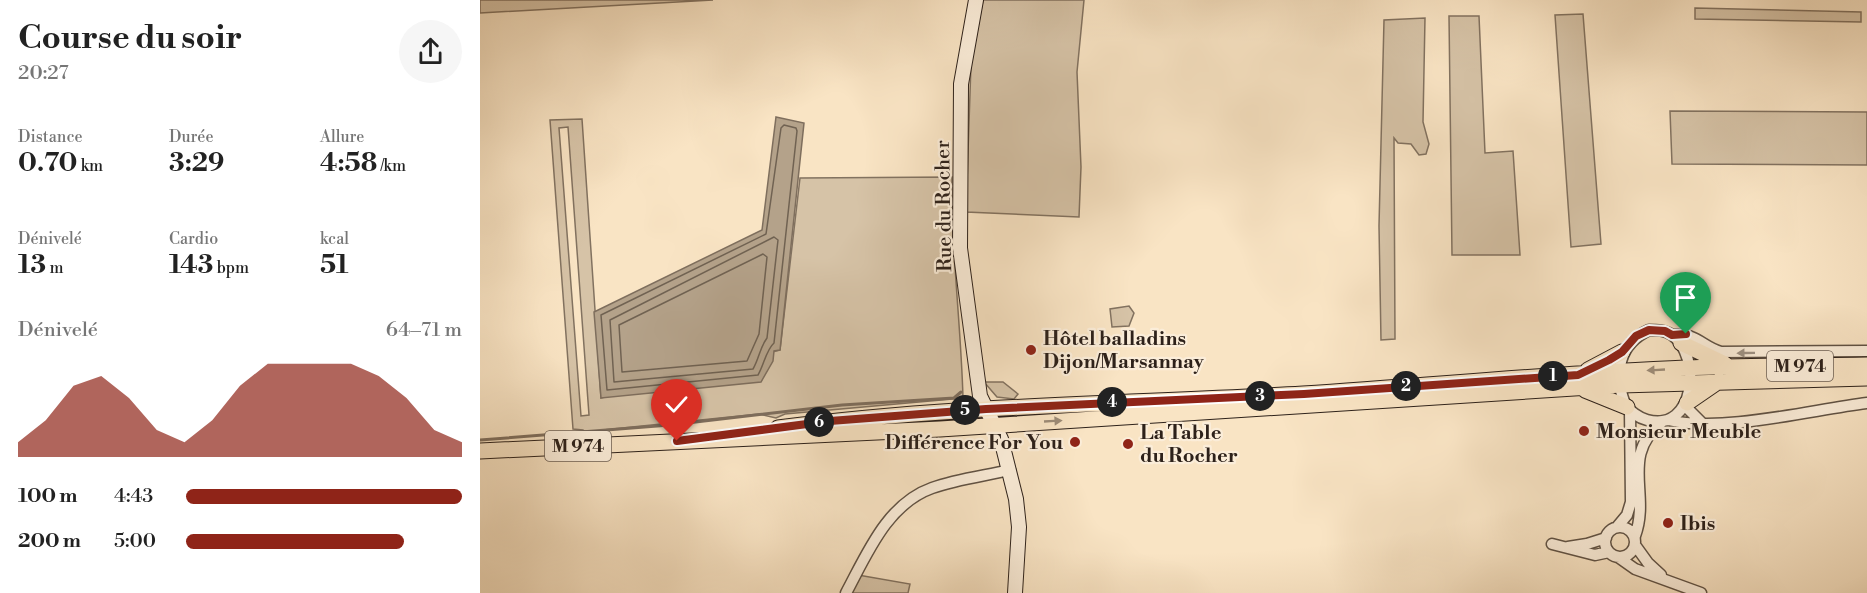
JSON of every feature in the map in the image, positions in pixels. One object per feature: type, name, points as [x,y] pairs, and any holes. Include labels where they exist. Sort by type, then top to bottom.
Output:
[{"type":"main road","name":"Rue du Rocher","points":[[976,0],[962,84],[960,248],[980,396],[1001,439],[1010,470],[1019,526],[1015,593]]},
{"type":"main road","points":[[1676,339],[1706,357],[1734,368]]},
{"type":"main road","points":[[1622,352],[1579,381],[1628,409]]},
{"type":"main road","name":"M 974","points":[[480,451],[994,424],[1620,378],[1689,375],[1734,368],[1867,365]]},
{"type":"main road","name":"M 974","points":[[1689,375],[1720,381],[1867,378]]},
{"type":"main road","name":"M 974","points":[[677,441],[830,421],[986,409],[1579,381]]},
{"type":"main road","points":[[1686,405],[1720,381]]},
{"type":"street","points":[[1552,544],[1595,555],[1613,555],[1628,555],[1635,540],[1639,521],[1641,449],[1648,434],[1686,405],[1689,375],[1687,355],[1676,339],[1665,331],[1649,330],[1636,336],[1622,352],[1620,378],[1628,409],[1631,502],[1627,515],[1617,528],[1608,533],[1606,548],[1613,555],[1635,569],[1701,593]]},
{"type":"street","points":[[1676,339],[1691,335],[1708,347],[1721,352],[1867,351]]},
{"type":"street","points":[[1628,409],[1649,421],[1666,420],[1703,424],[1867,403]]},
{"type":"street","points":[[1686,405],[1703,424]]},
{"type":"street","points":[[846,593],[874,541],[905,503],[934,487],[1010,470]]},
{"type":"street","points":[[1617,528],[1626,529],[1648,563],[1663,578]]},
{"type":"street","points":[[1567,547],[1606,538]]},
{"type":"shaded area","points":[[480,0],[713,0],[480,13]]},
{"type":"shaded area","points":[[983,0],[1084,0],[1077,72],[1081,167],[1079,217],[966,212],[971,64]]},
{"type":"shaded area","points":[[1695,8],[1861,12],[1861,22],[1695,19]]},
{"type":"shaded area","points":[[1583,14],[1601,244],[1571,247],[1555,15]]},
{"type":"shaded area","points":[[1449,16],[1479,16],[1485,153],[1513,151],[1520,255],[1452,255]]},
{"type":"shaded area","points":[[1425,18],[1423,122],[1429,144],[1426,154],[1419,155],[1411,144],[1398,143],[1394,138],[1395,339],[1381,340],[1379,226],[1384,20]]},
{"type":"shaded area","points":[[1670,111],[1867,112],[1867,165],[1672,164]]},
{"type":"shaded area","points":[[582,119],[601,398],[780,350],[800,178],[952,177],[963,398],[785,414],[776,418],[759,414],[603,430],[593,434],[573,429],[550,120]],"holes":[[[568,127],[589,415],[581,416],[559,128]]]},
{"type":"shaded area","points":[[1129,306],[1134,313],[1129,326],[1112,327],[1110,309]]},
{"type":"shaded area","points":[[984,382],[1003,382],[1018,394],[1014,399],[997,397]]},
{"type":"shaded area","points":[[858,575],[910,584],[908,593],[848,593]]},
{"type":"water","points":[[776,117],[804,123],[780,350],[774,351],[773,361],[761,382],[601,398],[594,312],[762,230]]},
{"type":"waterway","points":[[480,440],[670,425],[842,405],[954,398],[961,392]]},
{"type":"place","name":"Hôtel balladins Dijon/Marsannay","points":[[1031,350]]},
{"type":"place","name":"Monsieur Meuble","points":[[1584,431]]},
{"type":"place","name":"Différence For You","points":[[1075,442]]},
{"type":"place","name":"La Table du Rocher","points":[[1128,444]]},
{"type":"place","name":"Ibis","points":[[1668,523]]},
{"type":"route","points":[[677,441],[830,421],[986,409],[1304,394],[1578,375],[1622,352],[1636,336],[1649,330],[1665,331],[1672,335],[1686,334]]}]
